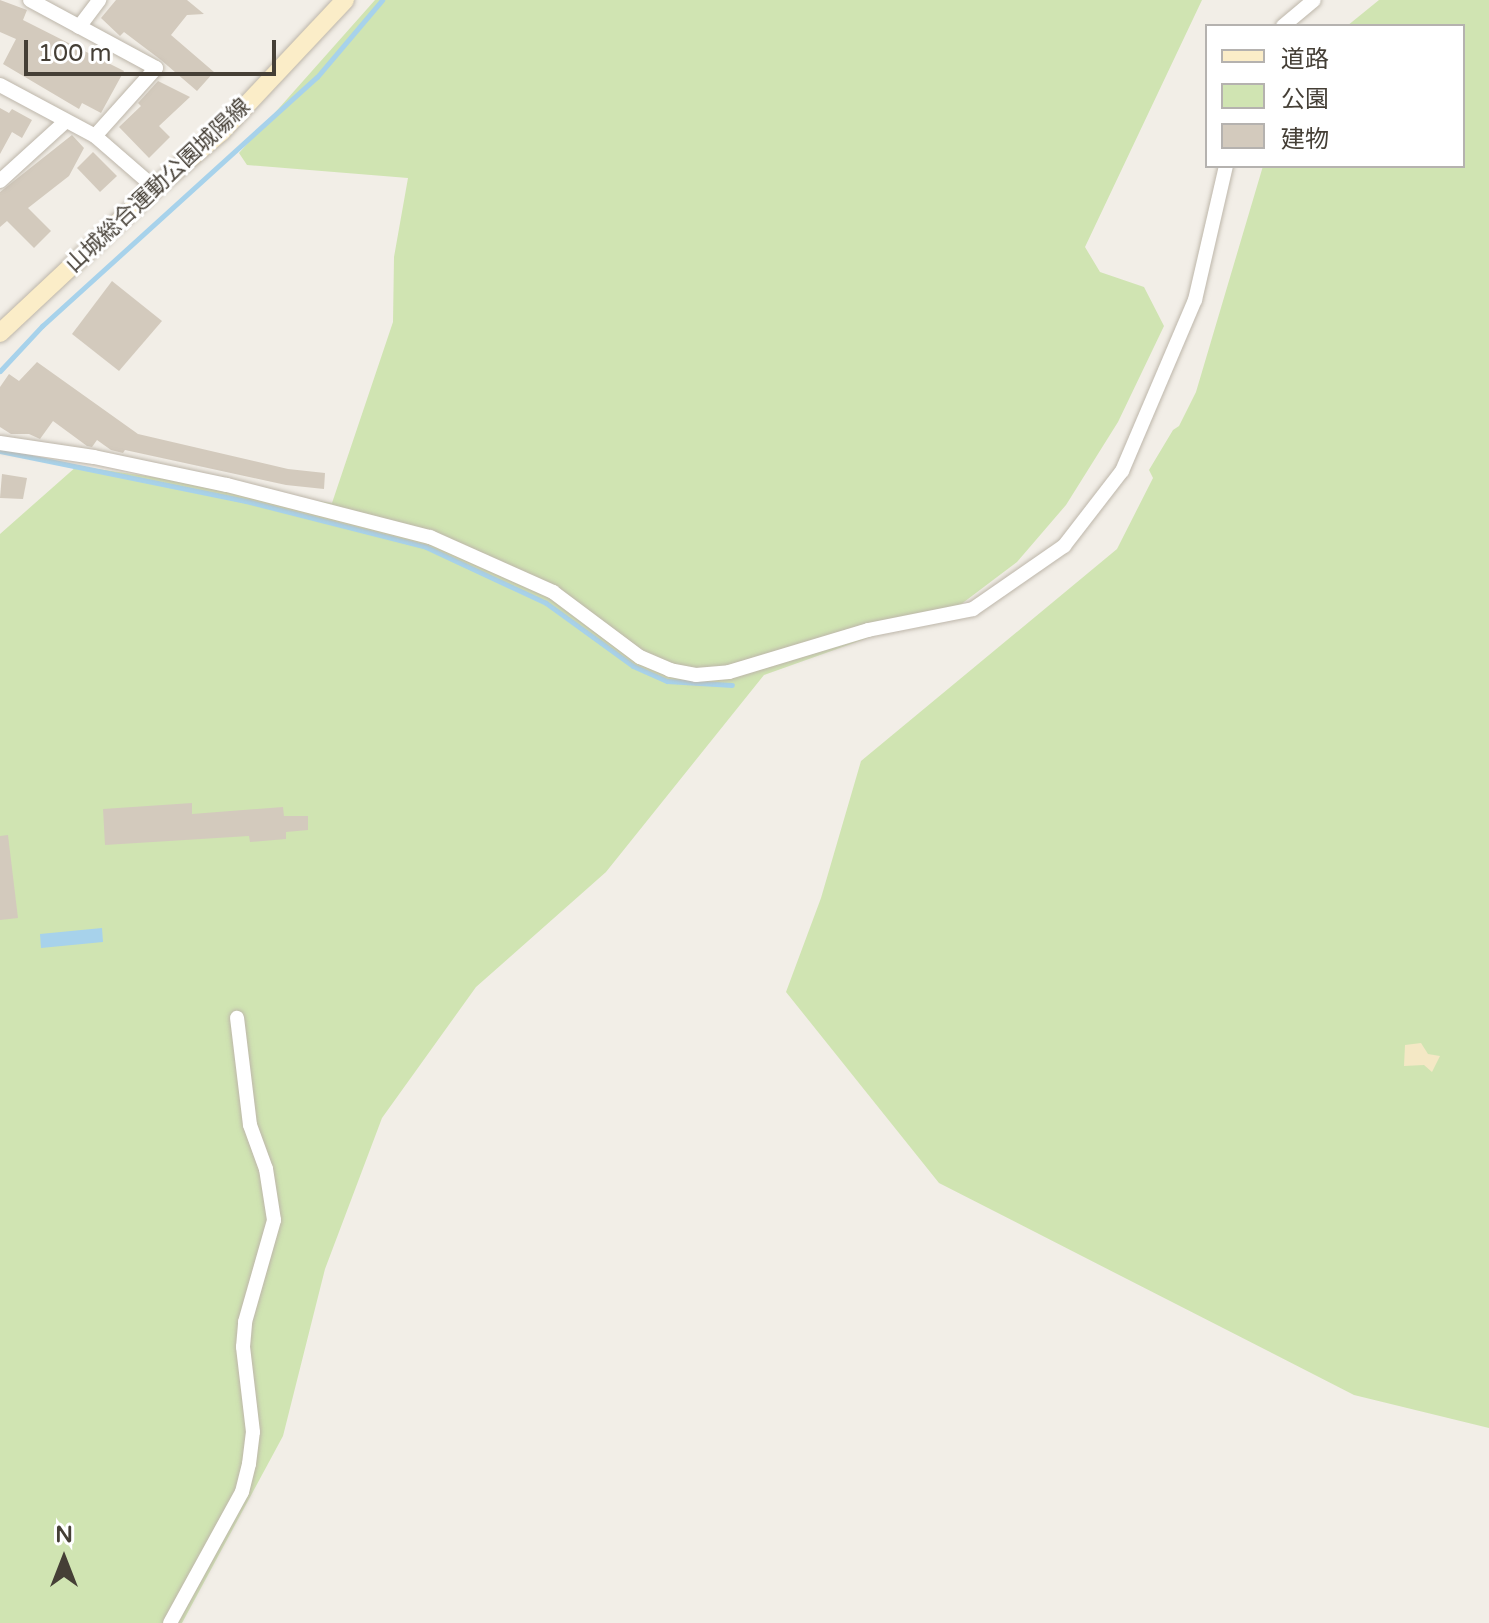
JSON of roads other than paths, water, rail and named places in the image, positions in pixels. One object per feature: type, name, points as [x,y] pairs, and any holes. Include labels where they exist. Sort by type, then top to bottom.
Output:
[{"type":"main road","name":"山城総合運動公園城陽線","points":[[0,333],[155,188],[221,132],[345,0]]},
{"type":"street","points":[[30,0],[156,68],[95,136]]},
{"type":"street","points":[[79,27],[99,0]]},
{"type":"street","points":[[1285,24],[1314,0]]},
{"type":"street","points":[[0,85],[95,136],[155,188]]},
{"type":"street","points":[[0,181],[66,121]]},
{"type":"street","points":[[0,443],[94,457],[227,485],[430,537],[553,592],[640,657],[670,670],[696,675],[729,672],[868,630],[973,609],[1064,546],[1122,471],[1195,300],[1226,168]]},
{"type":"street","points":[[170,1623],[242,1492],[253,1432],[243,1347],[245,1322],[274,1220],[266,1169],[250,1125],[237,1018]]},
{"type":"water","points":[[102,928],[103,942],[41,948],[40,934]]},
{"type":"waterway","points":[[0,371],[42,326],[317,77],[382,0]]},
{"type":"waterway","points":[[0,451],[246,501],[426,547],[546,603],[633,666],[667,681],[732,685]]}]
